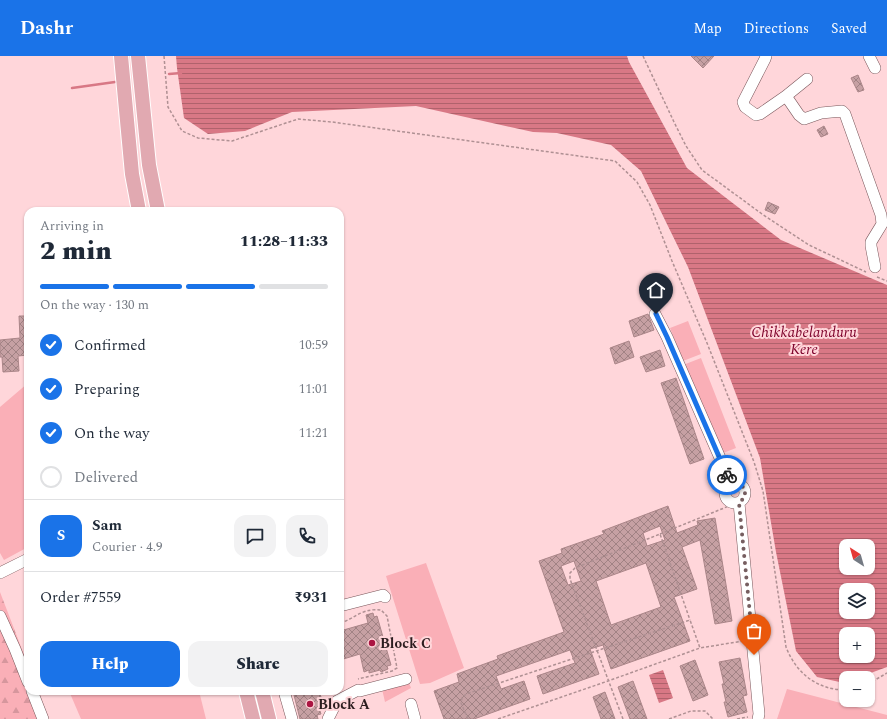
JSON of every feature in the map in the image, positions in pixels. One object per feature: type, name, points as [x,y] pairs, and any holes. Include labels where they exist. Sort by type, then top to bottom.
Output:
[{"type":"main road","points":[[121,56],[132,174],[138,207]]},
{"type":"main road","points":[[139,62],[149,164],[157,207]]},
{"type":"main road","points":[[247,695],[253,719]]},
{"type":"main road","points":[[263,695],[269,719]]},
{"type":"street","points":[[766,56],[743,102],[745,107],[756,115],[760,114],[786,96],[807,79]]},
{"type":"street","points":[[869,56],[875,68]]},
{"type":"street","points":[[786,96],[799,115],[804,119],[821,113],[842,112],[845,114],[882,215],[882,224],[871,246],[873,272]]},
{"type":"street","points":[[656,314],[731,483]]},
{"type":"street","points":[[731,483],[740,484],[745,491],[743,500],[737,503],[728,501],[724,495],[725,488],[731,483]]},
{"type":"street","points":[[737,503],[752,640],[759,714],[758,719]]},
{"type":"street","points":[[0,573],[24,561]]},
{"type":"street","points":[[344,605],[383,595],[385,597]]},
{"type":"street","points":[[0,616],[24,672]]},
{"type":"street","points":[[328,719],[337,701],[358,690],[360,691],[406,679]]},
{"type":"street","points":[[33,695],[42,719]]},
{"type":"street","points":[[285,695],[292,719]]},
{"type":"street","points":[[410,704],[416,719]]},
{"type":"path","points":[[164,56],[168,107],[182,131],[198,138],[232,141],[298,119],[339,123],[615,161],[637,182],[650,205],[707,342],[754,462],[762,492],[786,647],[789,655],[799,670],[810,680],[831,689],[839,690]]},
{"type":"path","points":[[643,56],[686,146],[702,170],[762,214],[809,245],[873,272],[887,281]]},
{"type":"path","points":[[623,719],[570,580],[570,573],[575,568],[737,503]]},
{"type":"path","points":[[660,534],[700,648]]},
{"type":"path","points":[[344,622],[362,612],[375,609],[381,610],[387,616],[398,668],[392,672],[358,679],[358,690]]},
{"type":"path","points":[[468,719],[461,702],[462,698],[466,694],[690,620]]},
{"type":"path","points":[[498,719],[608,682],[700,648],[752,640]]},
{"type":"path","points":[[875,680],[887,673]]},
{"type":"path","points":[[669,719],[691,711],[706,711],[713,719]]},
{"type":"green space","points":[[688,321],[701,354],[683,361],[670,328]]},
{"type":"green space","points":[[701,358],[736,448],[718,455],[683,365]]},
{"type":"green space","points":[[24,386],[24,549],[4,560],[0,553],[0,407]]},
{"type":"green space","points":[[426,563],[464,668],[430,683],[420,684],[386,576]]},
{"type":"green space","points":[[0,592],[24,655],[24,695],[40,695],[49,719],[0,719]]},
{"type":"green space","points":[[409,683],[411,688],[385,702],[382,689]]},
{"type":"green space","points":[[787,689],[839,703],[839,707],[856,707],[887,715],[887,719],[777,719]]},
{"type":"green space","points":[[71,695],[200,695],[206,719],[81,719]]},
{"type":"water","name":"Chikkabelanduru Kere","points":[[176,56],[627,56],[687,168],[781,240],[887,285],[887,667],[875,671],[839,671],[839,682],[817,677],[796,651],[776,552],[760,458],[688,267],[641,171],[611,145],[557,133],[533,132],[416,106],[292,112],[245,131],[208,134],[184,118]]},
{"type":"water","points":[[663,670],[673,698],[659,703],[649,675]]},
{"type":"building","points":[[691,56],[714,56],[703,68]]},
{"type":"building","points":[[858,75],[864,90],[858,92],[851,78]]},
{"type":"building","points":[[824,126],[828,134],[821,137],[817,130]]},
{"type":"building","points":[[768,202],[779,207],[775,214],[765,210]]},
{"type":"building","points":[[648,314],[654,330],[634,337],[629,321]]},
{"type":"building","points":[[19,316],[24,316],[24,355],[18,356],[19,371],[3,372],[2,357],[0,357],[0,340],[20,338]]},
{"type":"building","points":[[629,341],[634,357],[615,364],[610,348]]},
{"type":"building","points":[[660,350],[665,366],[646,372],[640,357]]},
{"type":"building","points":[[676,378],[704,459],[690,464],[661,383]]},
{"type":"building","points":[[668,506],[677,533],[698,525],[697,521],[715,518],[732,621],[715,624],[700,540],[682,547],[697,589],[674,597],[690,641],[611,669],[603,645],[590,649],[599,674],[543,694],[537,676],[575,663],[570,650],[496,676],[501,689],[524,681],[530,699],[474,719],[444,719],[434,691],[459,682],[457,674],[498,659],[497,656],[564,632],[539,561],[562,553],[561,549],[604,534],[602,531]],"holes":[[[660,526],[665,540],[647,546],[643,533]],[[574,561],[581,581],[568,585],[561,566]],[[646,563],[661,607],[611,625],[596,581]]]},
{"type":"building","name":"Block C","points":[[373,613],[374,617],[377,616],[391,665],[387,666],[388,669],[381,672],[380,670],[369,673],[369,670],[364,672],[360,654],[344,659],[344,630],[368,623],[366,615]]},
{"type":"building","points":[[740,658],[747,695],[743,696],[747,712],[728,717],[724,702],[726,702],[722,684],[724,684],[719,662]]},
{"type":"building","points":[[695,660],[708,695],[693,701],[680,666]]},
{"type":"building","points":[[633,681],[647,719],[630,719],[618,687]]},
{"type":"building","points":[[605,692],[615,719],[601,719],[593,697]]},
{"type":"building","name":"Block A","points":[[294,695],[320,695],[324,706],[319,708],[321,714],[317,715],[318,719],[300,719]]},
{"type":"waterway","points":[[169,74],[181,73]]},
{"type":"waterway","points":[[72,88],[115,82]]},
{"type":"way so far","points":[[727,475],[731,483],[740,484],[745,491],[743,500],[739,503],[754,655]]},
{"type":"place","name":"Block C","points":[[372,643]]},
{"type":"place","name":"Block A","points":[[310,704]]},
{"type":"route","points":[[656,314],[727,475]]}]
